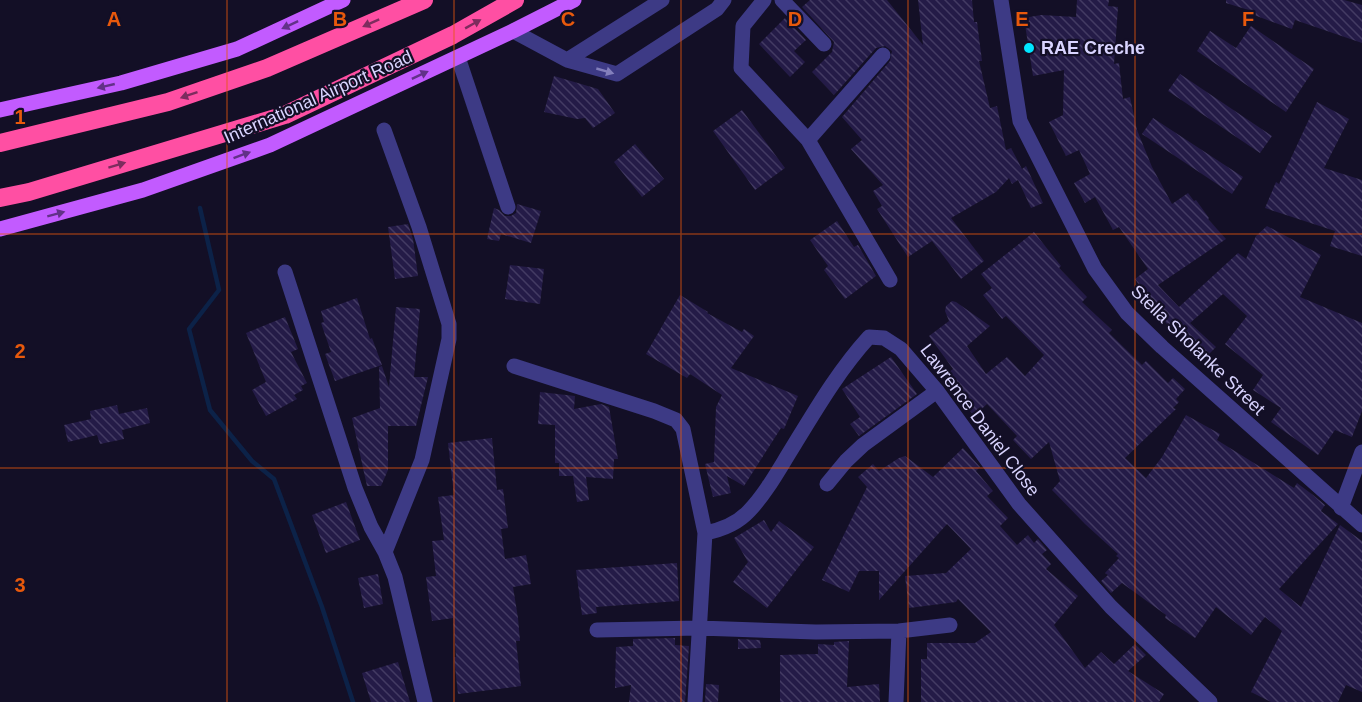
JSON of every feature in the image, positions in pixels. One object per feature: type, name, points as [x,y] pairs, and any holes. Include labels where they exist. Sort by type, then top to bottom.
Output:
[{"type":"highway","points":[[0,143],[168,102],[267,68],[424,0]]},
{"type":"highway","name":"International Airport Road","points":[[0,198],[29,192],[285,115],[453,35],[515,0]]},
{"type":"main road","points":[[0,110],[121,83],[237,49],[343,0]]},
{"type":"main road","name":"International Airport Road","points":[[0,229],[143,190],[270,145],[574,0]]},
{"type":"street","points":[[567,60],[662,0]]},
{"type":"street","points":[[513,31],[567,60],[617,74],[717,9],[724,0]]},
{"type":"street","points":[[764,0],[742,26],[741,68],[808,140],[890,280]]},
{"type":"street","points":[[782,0],[824,44]]},
{"type":"street","name":"Stella Sholanke Street","points":[[1002,0],[1020,121],[1095,270],[1127,313],[1162,347],[1362,525]]},
{"type":"street","points":[[808,140],[883,54]]},
{"type":"street","points":[[458,57],[508,207]]},
{"type":"street","points":[[384,130],[419,227],[449,324],[449,339],[422,460],[385,552]]},
{"type":"street","points":[[285,272],[355,488],[371,528],[385,552],[395,577],[425,702]]},
{"type":"street","name":"Lawrence Daniel Close","points":[[705,533],[721,530],[748,513],[766,490],[825,394],[853,354],[869,337],[884,338],[901,349],[938,391],[1019,504],[1111,607],[1210,702]]},
{"type":"street","points":[[514,366],[654,411],[676,420],[683,429],[705,533],[695,702]]},
{"type":"street","points":[[827,484],[846,460],[863,445],[938,391]]},
{"type":"street","points":[[1341,508],[1362,452]]},
{"type":"street","points":[[597,630],[699,628],[816,632],[899,631],[950,625]]},
{"type":"street","points":[[896,702],[899,631]]},
{"type":"building","points":[[810,0],[887,0],[923,45],[918,0],[972,0],[982,61],[979,61],[990,108],[997,106],[1006,150],[1011,148],[1022,169],[1026,166],[1043,203],[1031,208],[1018,180],[1012,184],[1009,178],[996,192],[951,218],[984,261],[961,279],[932,241],[908,257],[877,209],[882,206],[873,191],[883,185],[851,149],[862,140],[842,117],[890,61],[892,51],[885,46],[876,48],[834,95],[812,72],[832,52],[834,42],[802,7]]},
{"type":"building","points":[[1077,0],[1109,0],[1108,6],[1118,7],[1114,64],[1119,63],[1123,99],[1130,97],[1137,130],[1152,167],[1172,204],[1188,193],[1226,239],[1158,285],[1179,307],[1238,253],[1246,259],[1256,236],[1267,226],[1321,255],[1300,297],[1362,323],[1362,411],[1352,437],[1335,430],[1318,455],[1271,422],[1281,408],[1253,390],[1263,375],[1225,344],[1247,316],[1223,294],[1190,323],[1216,347],[1204,359],[1189,341],[1167,324],[1148,303],[1150,301],[1135,279],[1148,269],[1119,227],[1113,230],[1095,197],[1085,203],[1074,183],[1090,174],[1079,150],[1066,156],[1049,122],[1063,115],[1064,70],[1033,76],[1024,18],[1041,15],[1076,17]]},
{"type":"building","points":[[1226,0],[1344,0],[1362,5],[1362,43],[1295,20],[1292,29],[1254,15],[1255,12],[1226,3]]},
{"type":"building","points":[[785,18],[806,40],[794,51],[805,62],[790,77],[759,44]]},
{"type":"building","points":[[1251,26],[1314,69],[1286,112],[1197,51],[1210,31],[1236,48]]},
{"type":"building","points":[[1180,74],[1272,136],[1260,153],[1168,91]]},
{"type":"building","points":[[554,76],[598,89],[615,113],[593,128],[585,118],[577,119],[544,112]]},
{"type":"building","points":[[1317,102],[1349,119],[1324,168],[1362,180],[1362,256],[1330,246],[1335,231],[1265,208],[1276,182],[1279,184]]},
{"type":"building","points":[[742,110],[785,168],[755,190],[713,131]]},
{"type":"building","points":[[1153,118],[1243,177],[1232,194],[1142,134]]},
{"type":"building","points":[[635,144],[664,179],[642,197],[614,162]]},
{"type":"building","points":[[517,204],[541,211],[531,243],[501,234],[499,241],[487,239],[494,208],[505,216],[511,216],[516,213]]},
{"type":"building","points":[[837,221],[854,247],[858,245],[876,276],[845,299],[824,270],[828,266],[810,240]]},
{"type":"building","points":[[408,224],[413,239],[418,276],[395,279],[388,227]]},
{"type":"building","points":[[1034,232],[1061,266],[1059,268],[1087,297],[1082,302],[1112,330],[1109,333],[1142,365],[1146,361],[1168,383],[1173,378],[1185,389],[1176,399],[1179,402],[1173,408],[1176,409],[1125,458],[1146,478],[1162,457],[1186,415],[1220,434],[1217,440],[1294,488],[1297,483],[1313,495],[1325,505],[1321,511],[1338,524],[1279,589],[1301,607],[1340,525],[1362,541],[1362,692],[1346,685],[1338,702],[1271,702],[1251,692],[1282,631],[1265,617],[1251,635],[1216,607],[1195,638],[1165,618],[1166,615],[1122,583],[1111,593],[1101,581],[1108,575],[1105,573],[1119,558],[1116,556],[1118,554],[1052,490],[1060,481],[1049,442],[1031,459],[1013,440],[1017,436],[987,404],[974,416],[944,376],[953,369],[929,336],[949,321],[945,311],[946,306],[952,301],[990,326],[967,346],[986,374],[1007,357],[1025,376],[1044,355],[1006,316],[1002,319],[983,295],[992,288],[981,274]]},
{"type":"building","points":[[510,265],[544,269],[540,304],[505,299]]},
{"type":"building","points":[[680,295],[707,313],[742,332],[744,329],[754,336],[731,368],[798,396],[784,429],[781,428],[744,486],[727,476],[731,493],[713,497],[705,464],[714,462],[716,407],[722,395],[690,374],[687,378],[646,354]]},
{"type":"building","points":[[357,298],[370,339],[372,338],[382,365],[335,381],[325,354],[331,352],[321,323],[324,322],[321,311]]},
{"type":"building","points":[[396,307],[420,309],[414,377],[428,377],[416,426],[388,426],[388,470],[381,486],[367,486],[352,418],[380,408],[379,367],[382,366],[389,387]]},
{"type":"building","points":[[285,317],[298,349],[291,352],[307,383],[301,386],[303,390],[294,395],[297,399],[266,416],[252,390],[266,382],[246,333]]},
{"type":"building","points":[[891,357],[917,394],[859,436],[850,424],[860,417],[842,389]]},
{"type":"building","points":[[540,392],[575,396],[574,409],[601,404],[609,407],[618,459],[614,459],[613,479],[586,477],[589,500],[577,502],[573,476],[559,476],[559,463],[555,463],[555,425],[538,424]]},
{"type":"building","points":[[117,405],[119,414],[147,408],[150,423],[122,430],[124,439],[100,444],[97,435],[68,442],[64,425],[91,419],[90,411]]},
{"type":"building","points":[[492,438],[497,490],[503,489],[508,528],[501,529],[505,559],[526,555],[531,584],[513,587],[520,641],[516,641],[521,686],[458,694],[453,618],[432,621],[426,577],[436,576],[432,541],[444,540],[438,497],[454,495],[448,443]]},
{"type":"building","points":[[963,448],[980,467],[976,471],[993,491],[987,496],[1008,518],[1000,526],[1017,545],[1028,535],[1034,543],[1038,539],[1047,550],[1042,554],[1051,564],[1046,569],[1078,596],[1054,625],[1085,668],[1101,652],[1114,664],[1135,644],[1146,655],[1128,671],[1164,694],[1159,702],[921,702],[921,659],[927,659],[927,643],[975,643],[991,632],[958,599],[956,602],[909,608],[905,576],[946,573],[971,549],[947,524],[879,600],[879,571],[859,571],[849,592],[822,580],[867,487],[858,477],[873,464],[879,471],[905,456],[933,477]]},
{"type":"building","points":[[346,502],[360,540],[326,553],[312,515]]},
{"type":"building","points":[[764,520],[771,532],[779,521],[814,547],[767,608],[733,582],[748,562],[734,538]]},
{"type":"building","points":[[677,563],[679,601],[596,607],[597,613],[582,615],[576,570]]},
{"type":"building","points":[[378,574],[383,604],[364,608],[358,578]]},
{"type":"building","points":[[675,638],[675,645],[689,646],[685,702],[629,702],[631,685],[615,688],[616,647],[633,646],[633,639]]},
{"type":"building","points":[[738,639],[760,640],[761,648],[738,649]]},
{"type":"building","points":[[849,641],[847,687],[879,684],[880,702],[780,702],[780,655],[818,654],[818,644],[834,645],[834,642]]},
{"type":"building","points":[[398,662],[410,702],[371,702],[362,673]]},
{"type":"building","points":[[706,684],[719,685],[718,702],[705,702]]},
{"type":"waterway","points":[[200,208],[219,290],[189,329],[210,410],[252,461],[274,479],[322,607],[353,702]]},
{"type":"place","name":"RAE Creche","points":[[1029,48]]}]
